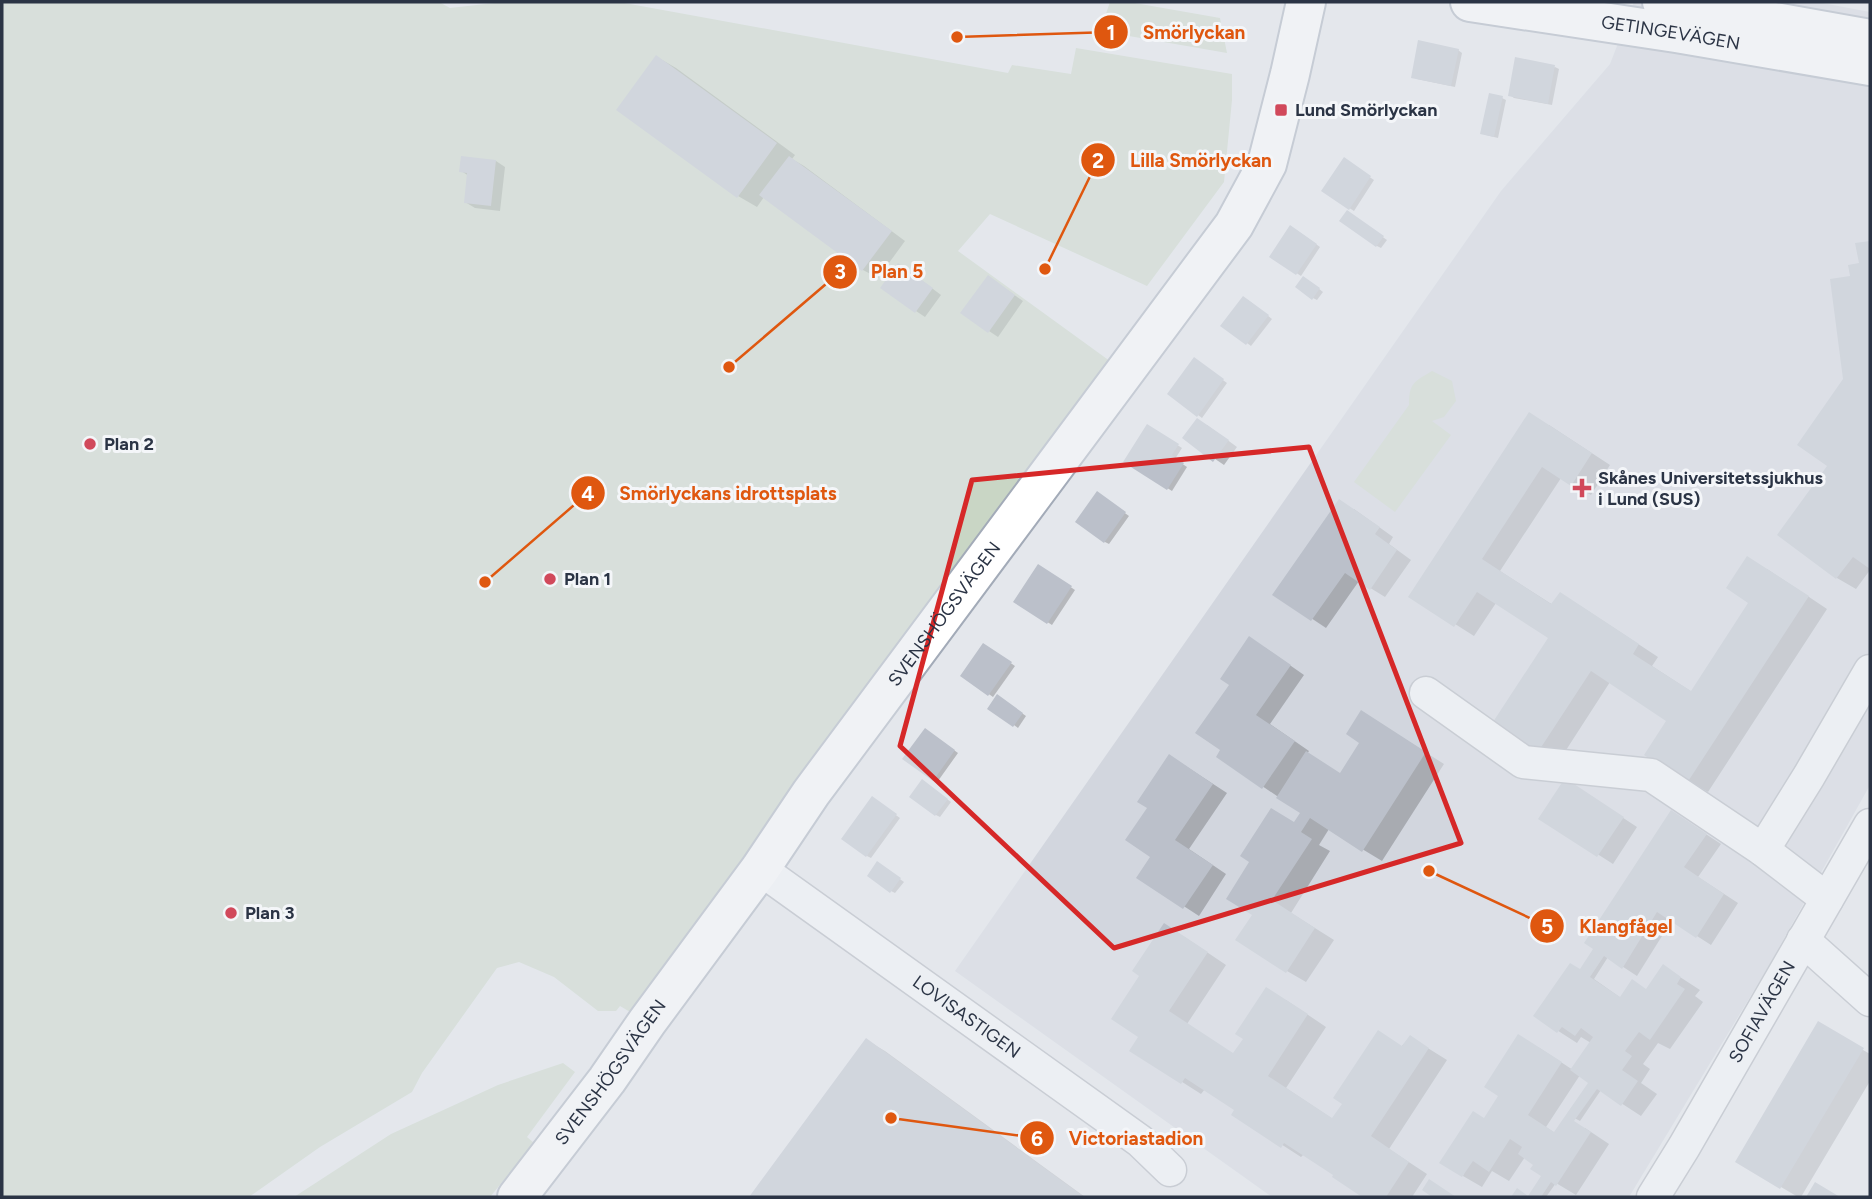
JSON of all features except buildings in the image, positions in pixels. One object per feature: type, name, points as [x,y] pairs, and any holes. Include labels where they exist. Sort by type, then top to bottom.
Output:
[{"type":"main road","name":"SVENSHÖGSVÄGEN","points":[[517,1197],[607,1080],[760,869],[811,793],[1234,225],[1267,164],[1306,2]]},
{"type":"main road","name":"GETINGEVÄGEN","points":[[1470,2],[1870,66]]},
{"type":"main road","name":"GETINGEVÄGEN","points":[[1662,2],[1870,39]]},
{"type":"street","points":[[1763,850],[1870,671]]},
{"type":"street","points":[[1426,693],[1523,762],[1651,775],[1763,850],[1827,899]]},
{"type":"street","name":"SOFIAVÄGEN","points":[[1653,1197],[1870,825]]},
{"type":"street","name":"LOVISASTIGEN","points":[[760,869],[1140,1141],[1170,1170]]},
{"type":"street","points":[[1803,940],[1870,1000]]},
{"type":"highlighted area","points":[[1309,447],[1461,843],[1114,948],[900,746],[972,480]]},
{"type":"shaded area","name":"Skånes Universitetssjukhus i Lund (SUS)","points":[[1634,2],[1817,2],[1870,12],[1870,785],[1767,969],[1629,1197],[1272,1197],[955,971],[1501,191],[1610,64]]},
{"type":"green space","points":[[2,2],[439,2],[450,8],[503,2],[619,2],[1008,73],[1012,65],[1071,74],[1076,48],[1232,74],[1224,182],[1147,286],[990,214],[958,251],[1125,372],[647,1022],[620,1006],[616,1011],[598,1011],[554,977],[519,962],[497,968],[422,1073],[412,1092],[320,1147],[249,1197],[2,1197]]},
{"type":"green space","points":[[1110,2],[1129,2],[1220,18],[1227,53],[1100,31]]},
{"type":"green space","points":[[1432,371],[1452,381],[1456,401],[1444,417],[1432,421],[1451,435],[1395,512],[1354,482],[1409,405],[1414,384]]},
{"type":"green space","points":[[563,1063],[575,1072],[527,1137],[534,1143],[490,1197],[294,1197],[391,1134],[498,1085]]},
{"type":"place","name":"Smörlyckan","points":[[957,37]]},
{"type":"place","name":"Lund Smörlyckan","points":[[1281,110]]},
{"type":"place","name":"Lilla Smörlyckan","points":[[1045,269]]},
{"type":"place","name":"Plan 5","points":[[729,367]]},
{"type":"place","name":"Plan 2","points":[[90,444]]},
{"type":"place","name":"Skånes Universitetssjukhus i Lund (SUS)","points":[[1582,488]]},
{"type":"place","name":"Plan 1","points":[[550,579]]},
{"type":"place","name":"Smörlyckans idrottsplats","points":[[485,582]]},
{"type":"place","name":"Klangfågel","points":[[1429,871]]},
{"type":"place","name":"Plan 3","points":[[231,913]]},
{"type":"place","name":"Victoriastadion","points":[[891,1118]]}]
